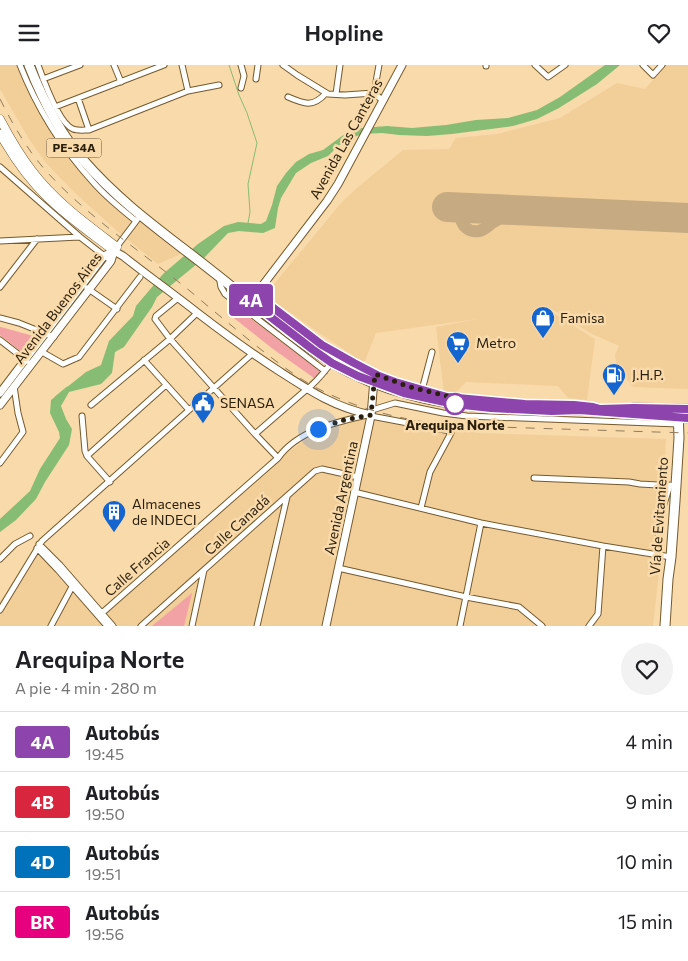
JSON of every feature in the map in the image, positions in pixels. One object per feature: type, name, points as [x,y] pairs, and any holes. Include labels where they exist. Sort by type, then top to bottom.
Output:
[{"type":"highway","name":"PE-34A","points":[[29,65],[39,90],[72,145],[83,160],[138,219],[183,248],[218,276],[252,298],[312,349],[332,363],[404,393],[447,400],[517,409],[552,411],[566,407],[683,416]]},
{"type":"highway","name":"PE-34A","points":[[594,409],[634,408],[683,416]]},
{"type":"highway","name":"Vía de Evitamiento","points":[[666,626],[671,557],[673,485],[683,416]]},
{"type":"main road","points":[[0,119],[20,155],[49,191],[115,249]]},
{"type":"main road","points":[[0,134],[29,178],[48,199],[115,249]]},
{"type":"street","points":[[20,65],[37,102],[69,155],[94,183],[138,219],[115,249],[123,256],[252,354],[328,401],[356,411],[450,431],[451,433],[430,472],[421,508]]},
{"type":"street","points":[[38,65],[55,107],[67,125],[77,130],[89,129],[188,91],[219,85]]},
{"type":"street","points":[[43,79],[80,65]]},
{"type":"street","points":[[114,65],[121,82]]},
{"type":"street","points":[[55,107],[121,82],[148,68],[164,65]]},
{"type":"street","points":[[182,65],[188,91]]},
{"type":"street","points":[[241,65],[244,75],[241,88]]},
{"type":"street","points":[[256,79],[258,65]]},
{"type":"street","points":[[283,65],[326,93],[332,95],[374,93],[382,100]]},
{"type":"street","points":[[336,95],[340,65]]},
{"type":"street","points":[[374,93],[379,65]]},
{"type":"street","name":"Avenida Las Canteras","points":[[252,298],[338,185],[402,65]]},
{"type":"street","points":[[535,65],[548,77],[565,65]]},
{"type":"street","points":[[643,65],[652,75],[662,65]]},
{"type":"street","points":[[288,97],[311,103],[317,102],[326,93]]},
{"type":"street","points":[[78,98],[89,129]]},
{"type":"street","points":[[0,167],[80,237],[112,261]]},
{"type":"street","points":[[0,241],[80,237]]},
{"type":"street","points":[[0,287],[37,239]]},
{"type":"street","name":"Avenida Buenos Aires","points":[[0,393],[104,256],[115,249]]},
{"type":"street","name":"Avenida Buenos Aires","points":[[0,405],[112,261],[115,249]]},
{"type":"street","points":[[218,276],[225,294],[325,371]]},
{"type":"street","points":[[42,351],[63,364],[79,357],[140,277]]},
{"type":"street","points":[[82,285],[117,309]]},
{"type":"street","points":[[175,296],[154,317],[170,339],[278,458]]},
{"type":"street","points":[[238,305],[252,298],[322,345],[354,363],[374,379],[422,390],[447,400]]},
{"type":"street","points":[[91,405],[170,339],[197,313]]},
{"type":"street","points":[[0,318],[20,323],[54,337]]},
{"type":"street","points":[[0,341],[32,365]]},
{"type":"street","points":[[422,390],[432,352]]},
{"type":"street","points":[[0,610],[42,541],[252,354]]},
{"type":"street","points":[[144,360],[189,410]]},
{"type":"street","points":[[256,435],[312,385],[332,363]]},
{"type":"street","name":"Avenida Argentina","points":[[326,626],[371,413],[374,379]]},
{"type":"street","points":[[86,456],[166,385]]},
{"type":"street","points":[[0,463],[24,432],[18,413],[14,386]]},
{"type":"street","points":[[273,452],[283,451],[318,429],[371,413],[395,403],[466,416],[683,416]]},
{"type":"street","points":[[82,416],[86,456],[110,481]]},
{"type":"street","name":"Calle Francia","points":[[102,613],[278,458],[283,451]]},
{"type":"street","name":"Calle Canadá","points":[[141,626],[315,471],[322,469],[358,477]]},
{"type":"street","points":[[534,479],[673,485],[659,512],[658,555]]},
{"type":"street","points":[[354,492],[482,523],[671,557]]},
{"type":"street","points":[[257,626],[282,514],[288,496]]},
{"type":"street","points":[[273,507],[282,514]]},
{"type":"street","points":[[460,626],[482,523]]},
{"type":"street","points":[[0,559],[15,544],[30,536]]},
{"type":"street","points":[[38,546],[45,549],[107,626]]},
{"type":"street","points":[[589,626],[598,614],[603,546]]},
{"type":"street","points":[[192,626],[204,569]]},
{"type":"street","points":[[338,569],[519,607],[542,626]]},
{"type":"street","points":[[74,584],[113,626]]},
{"type":"street","points":[[51,626],[74,584]]},
{"type":"shaded area","points":[[0,65],[23,65],[40,103],[61,136],[97,180],[131,213],[183,253],[158,264],[117,231],[72,190],[46,163],[29,139],[0,89]]},
{"type":"shaded area","points":[[605,65],[620,65],[597,84],[559,108],[537,119],[513,126],[452,134],[427,136],[382,133],[362,134],[338,146],[328,156],[311,163],[296,173],[281,198],[275,228],[263,233],[239,231],[228,233],[204,258],[157,297],[124,347],[115,352],[112,373],[101,384],[69,392],[61,406],[72,429],[69,445],[36,499],[16,520],[0,532],[0,519],[30,491],[40,469],[60,438],[50,413],[51,400],[86,372],[101,365],[109,341],[133,316],[136,306],[163,274],[198,244],[224,226],[238,222],[261,224],[266,221],[277,186],[296,162],[309,154],[323,150],[346,133],[362,128],[387,126],[412,128],[446,125],[476,120],[508,118],[537,110],[560,97]]},
{"type":"shaded area","points":[[666,65],[688,65],[688,389],[633,387],[617,366],[615,355],[619,346],[590,333],[550,308],[547,309],[595,339],[587,400],[568,398],[558,386],[466,382],[457,391],[444,393],[436,327],[477,319],[376,333],[364,363],[265,295],[341,203],[403,150],[449,149],[456,138],[497,134],[560,118],[617,83],[645,89]]},
{"type":"shaded area","points":[[238,309],[320,371],[314,378],[273,349],[230,315]]},
{"type":"shaded area","points":[[0,327],[37,337],[24,354],[0,335]]},
{"type":"shaded area","points":[[375,417],[480,433],[666,439],[659,573],[653,626],[0,626],[0,602],[33,549],[92,613],[104,608],[281,457],[310,437],[341,424]]},
{"type":"shaded area","points":[[192,593],[184,626],[152,626]]},
{"type":"waterway","points":[[229,65],[257,143],[248,184],[250,212],[248,223]]},
{"type":"waterway","points":[[55,397],[67,387]]},
{"type":"taxiway","points":[[500,209],[474,201],[467,202],[463,206],[461,217],[466,228],[472,231],[479,231],[520,209]]},
{"type":"runway","points":[[447,207],[688,218]]},
{"type":"railway","points":[[0,99],[33,155],[80,205],[190,291],[275,361],[313,386],[331,395],[368,409],[426,422],[465,426],[688,433]]},
{"type":"bus line","name":"4A","points":[[688,409],[600,409],[574,405],[525,404],[447,397],[407,386],[368,371],[322,345],[255,294],[250,301],[258,309],[332,363],[374,383],[404,393],[454,404],[491,408],[552,411],[579,410],[688,418]]},
{"type":"place","name":"Famisa","points":[[543,339]]},
{"type":"place","name":"Metro","points":[[458,364]]},
{"type":"place","name":"J.H.P.","points":[[614,396]]},
{"type":"place","name":"Arequipa Norte","points":[[455,404]]},
{"type":"place","name":"SENASA","points":[[203,424]]},
{"type":"place","name":"Almacenes de INDECI","points":[[114,533]]},
{"type":"route","points":[[318,429],[344,420],[371,415],[375,374],[407,386],[454,398],[455,404]]}]
